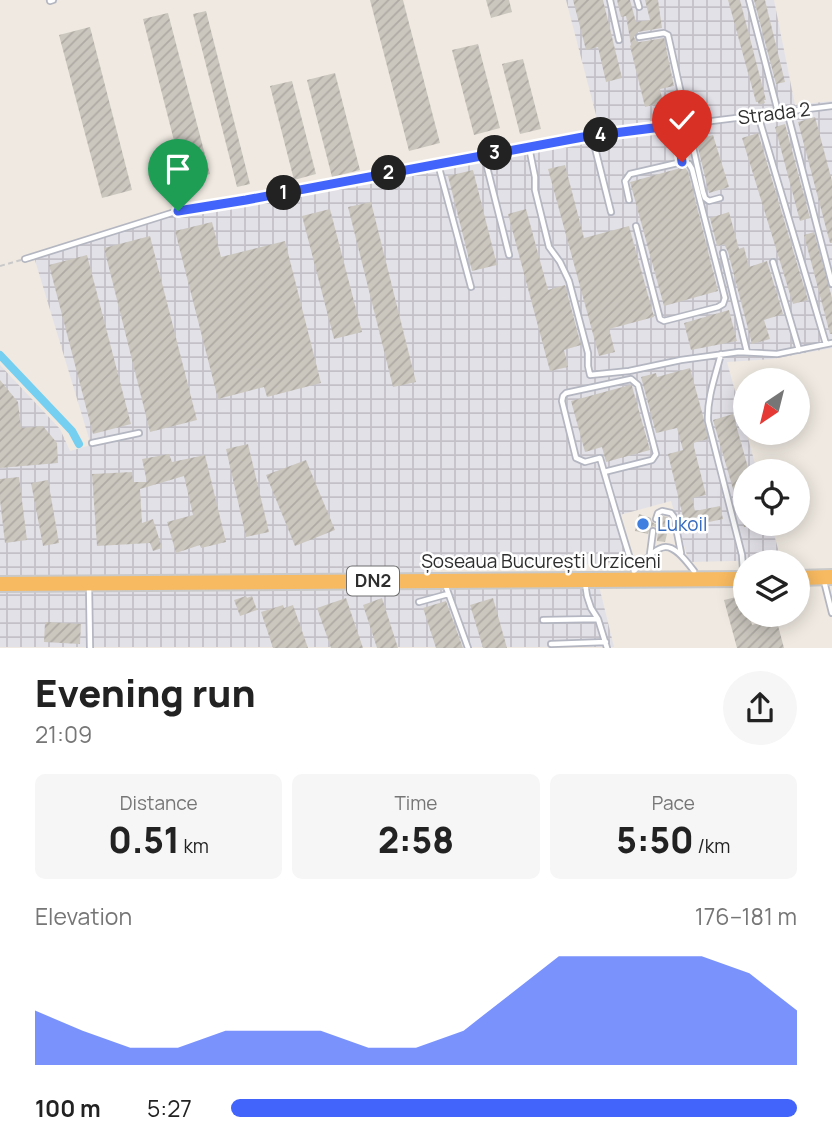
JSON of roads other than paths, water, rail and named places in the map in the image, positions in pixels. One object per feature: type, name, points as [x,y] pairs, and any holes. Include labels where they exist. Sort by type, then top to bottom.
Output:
[{"type":"highway","points":[[810,572],[829,575]]},
{"type":"highway","name":"Șoseaua București Urziceni","points":[[0,576],[733,573]]},
{"type":"highway","name":"Șoseaua București Urziceni","points":[[0,584],[446,587],[733,573]]},
{"type":"highway","points":[[810,577],[829,575]]},
{"type":"lane","points":[[610,0],[619,40]]},
{"type":"lane","points":[[637,0],[639,7]]},
{"type":"lane","points":[[749,0],[779,113]]},
{"type":"lane","points":[[639,37],[664,33],[668,35],[705,198],[709,201],[720,198]]},
{"type":"lane","name":"Strada 2","points":[[25,259],[199,206],[246,200],[592,136],[832,106]]},
{"type":"lane","points":[[787,111],[832,284]]},
{"type":"lane","points":[[529,147],[536,177],[535,190],[550,247],[561,262],[569,281],[588,354],[590,375],[747,352],[777,354],[829,344],[758,115]]},
{"type":"lane","points":[[677,125],[682,162]]},
{"type":"lane","points":[[592,136],[611,212]]},
{"type":"lane","points":[[484,155],[509,255]]},
{"type":"lane","points":[[629,200],[625,181],[631,174],[682,162],[688,164],[692,169],[725,298],[723,304],[664,321],[660,319],[636,226]]},
{"type":"lane","points":[[438,164],[471,287]]},
{"type":"lane","points":[[723,253],[747,352]]},
{"type":"lane","points":[[773,262],[799,350]]},
{"type":"lane","points":[[721,355],[709,397],[708,421],[741,550]]},
{"type":"lane","points":[[604,472],[652,460],[656,454],[638,385],[631,379],[566,393],[563,396],[576,458],[585,463],[600,458],[604,472],[634,571],[650,554],[665,547],[675,548],[694,571]]},
{"type":"lane","points":[[92,443],[139,433]]},
{"type":"lane","points":[[656,519],[662,511],[671,513],[674,517],[681,554]]},
{"type":"lane","points":[[650,554],[653,531]]},
{"type":"lane","points":[[829,575],[832,613]]},
{"type":"lane","points":[[551,644],[606,645],[587,596],[585,579]]},
{"type":"lane","points":[[89,583],[90,648]]},
{"type":"lane","points":[[419,602],[446,587],[467,648]]},
{"type":"lane","points":[[543,620],[598,619]]},
{"type":"waterway","points":[[0,355],[72,431],[79,444]]},
{"type":"place","name":"Lukoil","points":[[643,524]]}]
